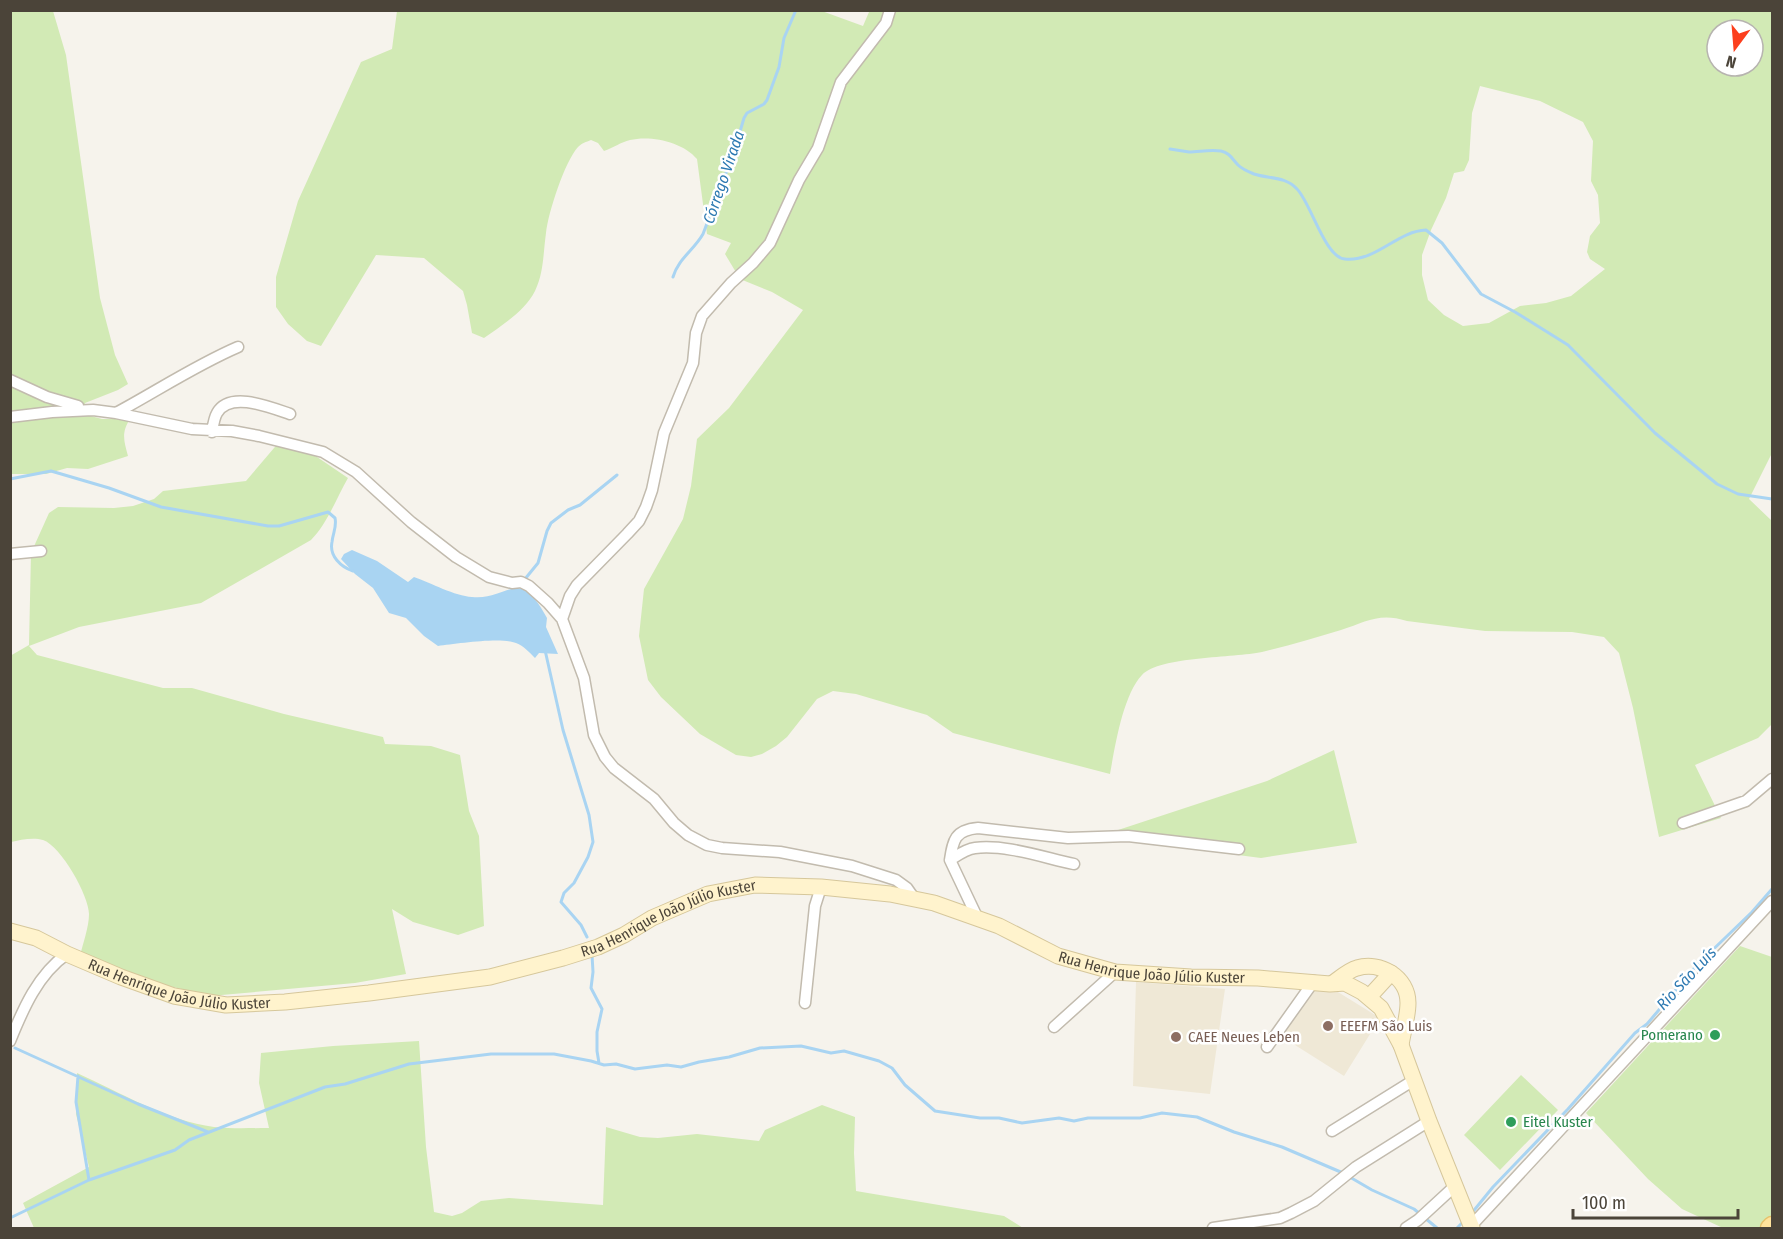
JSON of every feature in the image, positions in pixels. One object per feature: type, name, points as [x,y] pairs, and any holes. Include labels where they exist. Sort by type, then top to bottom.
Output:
[{"type":"main road","points":[[1769,1228],[1773,1225]]},
{"type":"street","points":[[562,619],[570,596],[577,585],[639,520],[646,507],[654,481],[664,433],[693,363],[698,323],[726,288],[753,263],[770,243],[799,180],[818,148],[842,82],[886,23],[890,10]]},
{"type":"street","points":[[116,413],[204,362],[238,346]]},
{"type":"street","points":[[10,380],[47,397],[93,410],[212,432],[232,431],[259,436],[299,445],[334,457],[369,482],[436,543],[489,577],[512,583],[520,582],[529,586],[549,603],[562,619],[584,678],[594,735],[605,757],[614,768],[654,799],[674,823],[688,835],[706,845],[780,852],[852,866],[896,880],[907,888],[914,898]]},
{"type":"street","points":[[212,432],[217,413],[230,403],[247,402],[290,414]]},
{"type":"street","points":[[10,417],[93,410]]},
{"type":"street","points":[[10,554],[41,550]]},
{"type":"street","points":[[1683,823],[1746,801],[1773,779]]},
{"type":"street","points":[[976,917],[950,861],[952,849],[960,833],[966,829],[978,828],[1068,838],[1128,836],[1239,849]]},
{"type":"street","points":[[950,861],[966,850],[987,848],[1017,851],[1074,864]]},
{"type":"street","name":"Rua Henrique João Júlio Kuster","points":[[10,931],[36,938],[67,954],[163,992],[226,1005],[314,999],[490,977],[598,947],[686,902],[732,888],[755,885],[821,887],[914,898],[976,917],[1058,956],[1115,972],[1346,983],[1369,997],[1381,1008],[1401,1045],[1471,1226]]},
{"type":"street","points":[[805,1003],[815,906],[821,887]]},
{"type":"street","points":[[1471,1226],[1773,901]]},
{"type":"street","points":[[10,1041],[14,1020],[41,978],[54,963],[67,954]]},
{"type":"street","points":[[1330,984],[1356,968],[1385,969],[1400,981],[1407,998],[1384,1013]]},
{"type":"street","points":[[1054,1027],[1115,972]]},
{"type":"street","points":[[1369,997],[1391,974]]},
{"type":"street","points":[[1267,1047],[1314,981]]},
{"type":"street","name":"Rua Henrique João Júlio Kuster","points":[[1401,1045],[1407,998]]},
{"type":"street","points":[[1332,1131],[1414,1080]]},
{"type":"street","points":[[1213,1228],[1280,1218],[1314,1201],[1356,1167],[1429,1121]]},
{"type":"street","points":[[1406,1228],[1433,1206],[1459,1192]]},
{"type":"shaded area","name":"EEEFM São Luis","points":[[1312,976],[1380,1018],[1344,1076],[1276,1033]]},
{"type":"shaded area","name":"CAEE Neues Leben","points":[[1136,982],[1225,989],[1210,1094],[1133,1086]]},
{"type":"green space","points":[[819,10],[863,26],[872,10],[1772,11],[1772,453],[1749,499],[1772,521],[1772,724],[1758,738],[1695,765],[1721,818],[1659,837],[1633,708],[1619,653],[1604,637],[1572,632],[1485,631],[1388,617],[1365,621],[1262,652],[1180,661],[1151,669],[1142,675],[1130,695],[1121,722],[1110,774],[953,733],[927,715],[856,694],[833,691],[817,699],[787,737],[776,746],[751,757],[736,755],[700,734],[661,697],[648,680],[639,636],[644,589],[683,519],[691,486],[697,439],[729,408],[803,310],[772,292],[740,279],[725,254],[731,243],[707,234],[697,159],[691,153],[675,144],[657,139],[627,141],[604,151],[598,143],[591,140],[580,146],[573,154],[558,188],[547,224],[542,270],[535,291],[519,311],[484,338],[472,333],[463,291],[424,258],[376,255],[321,346],[307,341],[288,324],[276,307],[276,277],[298,201],[361,62],[392,49],[397,11]],"holes":[[[1480,86],[1540,101],[1583,122],[1593,141],[1591,181],[1598,195],[1600,223],[1590,236],[1587,252],[1590,259],[1605,269],[1571,296],[1546,303],[1520,306],[1489,323],[1463,326],[1444,315],[1428,300],[1422,275],[1422,255],[1454,173],[1464,171],[1469,160],[1472,113]]]},
{"type":"green space","points":[[10,11],[53,11],[66,55],[100,298],[115,355],[128,384],[85,403],[87,415],[102,419],[130,419],[124,437],[128,456],[88,469],[67,468],[46,474],[11,474]]},
{"type":"green space","points":[[280,441],[317,457],[348,478],[327,519],[311,540],[201,603],[79,627],[29,646],[37,655],[163,688],[192,688],[284,714],[383,737],[385,744],[431,746],[460,755],[469,811],[479,836],[484,926],[458,935],[413,922],[392,909],[406,974],[355,983],[210,996],[169,986],[80,956],[89,914],[88,906],[73,873],[58,852],[43,840],[11,842],[10,656],[29,645],[31,553],[49,513],[58,507],[133,506],[154,499],[163,491],[246,481]]},
{"type":"green space","points":[[1334,750],[1357,843],[1261,858],[1184,848],[1112,832],[1267,781]]},
{"type":"green space","name":"Pomerano","points":[[1740,946],[1772,957],[1772,1218],[1761,1228],[1723,1228],[1682,1209],[1648,1179],[1586,1113]]},
{"type":"green space","points":[[419,1041],[426,1147],[434,1212],[452,1216],[462,1213],[481,1201],[509,1198],[603,1205],[606,1127],[640,1137],[658,1138],[697,1134],[759,1141],[765,1130],[822,1105],[855,1117],[856,1191],[1004,1216],[1023,1228],[34,1228],[23,1203],[89,1167],[76,1114],[77,1073],[179,1119],[221,1128],[269,1128],[259,1083],[261,1053]]},
{"type":"green space","name":"Eitel Kuster","points":[[1521,1075],[1558,1110],[1500,1170],[1464,1135]]},
{"type":"water","points":[[352,550],[377,561],[408,582],[414,577],[465,596],[485,597],[512,589],[528,592],[547,618],[546,627],[558,654],[539,653],[535,658],[519,644],[509,641],[438,646],[406,618],[389,613],[373,588],[341,559],[344,554]]},
{"type":"waterway","name":"Córrego Virada","points":[[673,277],[679,265],[703,234],[734,152],[744,118],[747,113],[767,100],[779,67],[784,38],[796,10]]},
{"type":"waterway","points":[[1170,149],[1189,152],[1221,151],[1248,171],[1292,185],[1302,196],[1331,250],[1345,259],[1367,256],[1405,235],[1426,230],[1442,243],[1481,294],[1568,345],[1655,433],[1717,484],[1738,494],[1772,499]]},
{"type":"waterway","points":[[10,479],[51,471],[109,488],[161,507],[268,526],[279,526],[328,512],[335,518],[332,552],[340,564],[353,571]]},
{"type":"waterway","points":[[525,579],[538,563],[551,523],[568,510],[580,505],[617,475]]},
{"type":"waterway","points":[[545,650],[563,730],[589,815],[593,842],[588,857],[574,883],[564,893],[561,902],[581,925],[587,937]]},
{"type":"waterway","name":"Rio São Luís","points":[[1471,1214],[1493,1187],[1568,1109],[1635,1033],[1647,1024],[1697,965],[1752,912],[1772,889]]},
{"type":"waterway","points":[[592,955],[591,988],[602,1009],[597,1032],[599,1063]]},
{"type":"waterway","points":[[10,1218],[89,1180],[175,1150],[189,1140],[325,1087],[345,1084],[409,1064],[491,1054],[554,1054],[635,1069],[667,1065],[681,1067],[760,1048],[801,1046],[831,1053],[844,1051],[879,1061],[892,1068],[905,1085],[935,1111],[980,1118],[999,1118],[1022,1123],[1059,1118],[1074,1121],[1088,1118],[1140,1118],[1162,1113],[1197,1117],[1234,1132],[1282,1147],[1343,1173]]},
{"type":"waterway","points":[[15,1048],[138,1104],[208,1132]]},
{"type":"waterway","points":[[78,1076],[76,1102],[89,1180]]},
{"type":"waterway","points":[[1348,1176],[1414,1209],[1437,1228]]},
{"type":"waterway","name":"Rio São Luís","points":[[1457,1228],[1464,1221]]},
{"type":"place","name":"EEEFM São Luis","points":[[1328,1026]]},
{"type":"place","name":"Pomerano","points":[[1715,1035]]},
{"type":"place","name":"CAEE Neues Leben","points":[[1176,1037]]},
{"type":"place","name":"Eitel Kuster","points":[[1511,1122]]}]
